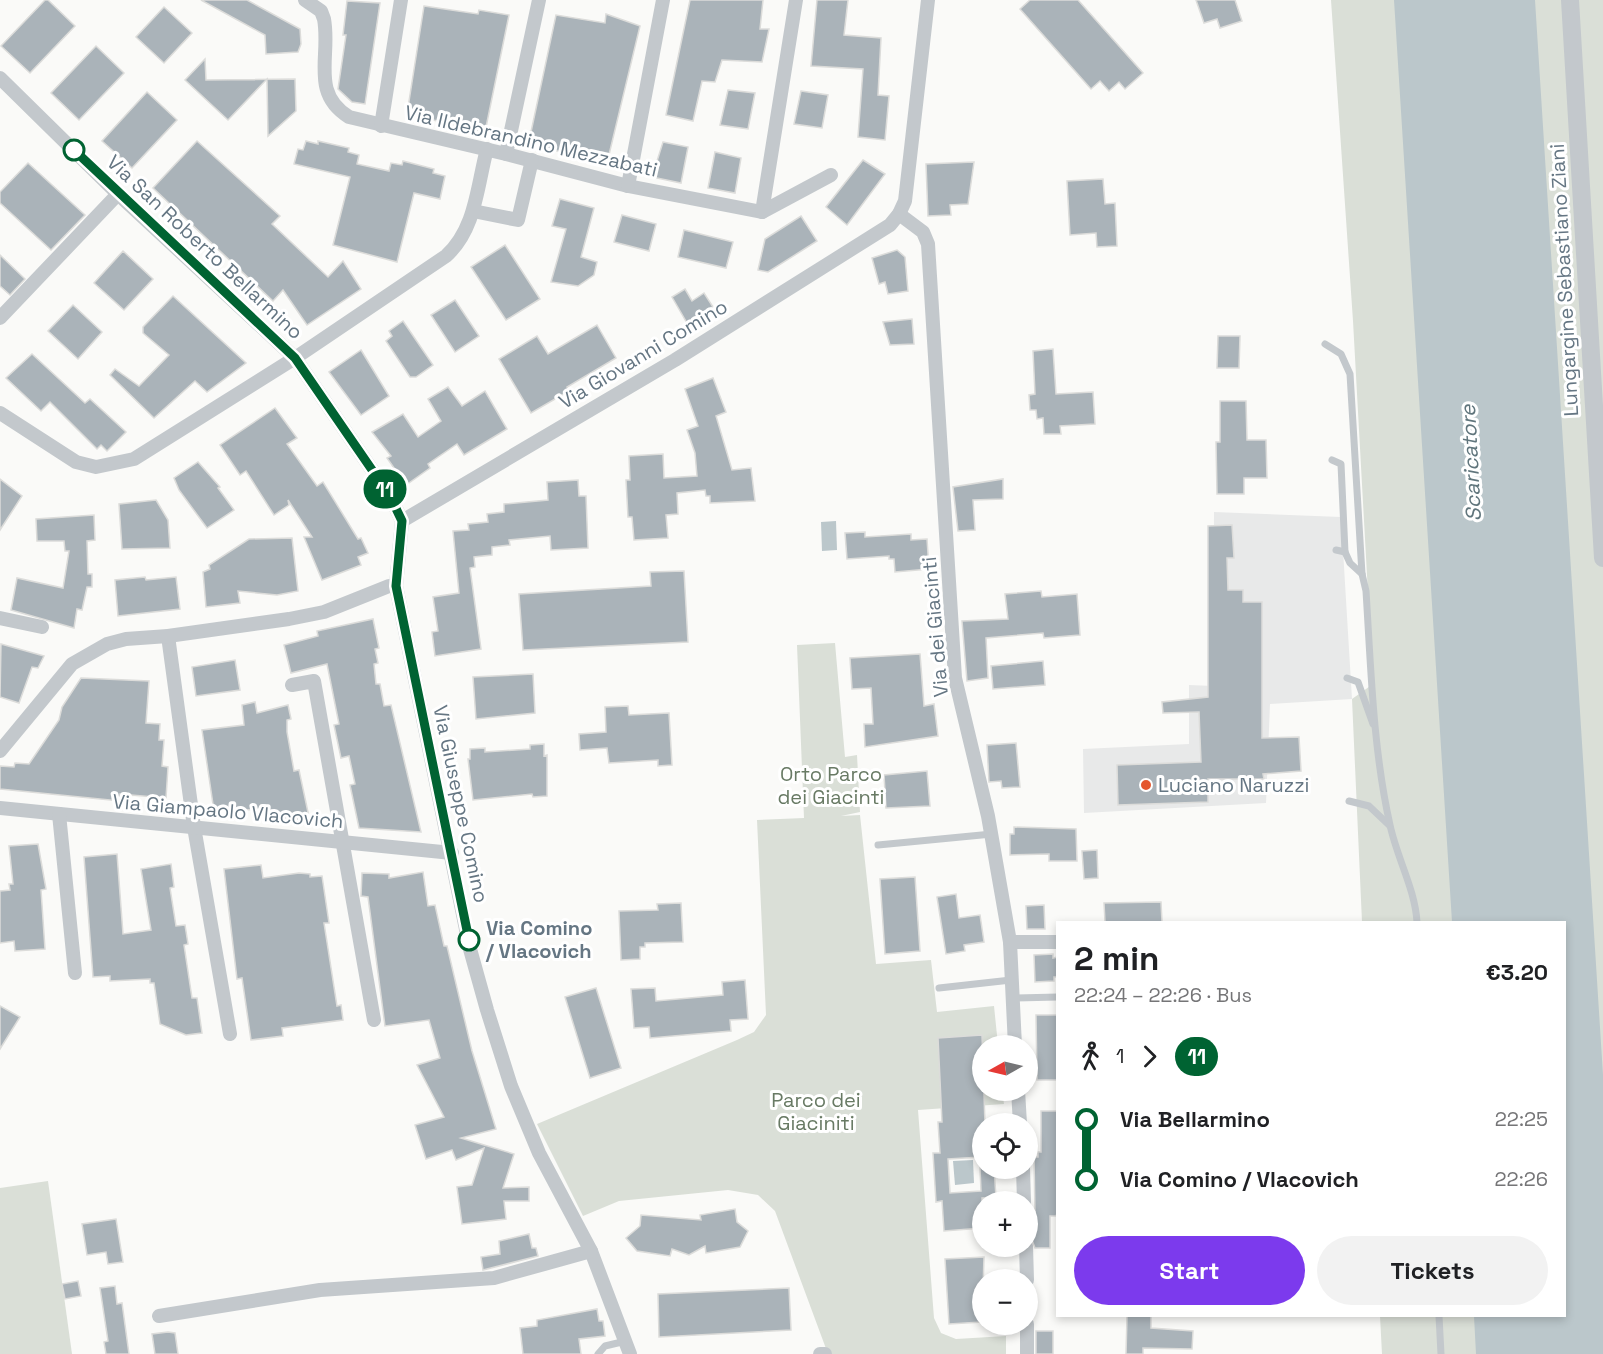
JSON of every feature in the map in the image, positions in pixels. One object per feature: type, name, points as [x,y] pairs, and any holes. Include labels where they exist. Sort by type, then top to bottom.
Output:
[{"type":"street","name":"Via Ildebrandino Mezzabati","points":[[305,0],[321,11],[324,19],[324,78],[328,95],[336,109],[349,117],[487,149],[628,186],[762,212]]},
{"type":"street","points":[[381,126],[401,0]]},
{"type":"street","points":[[506,154],[539,0]]},
{"type":"street","points":[[628,186],[663,0]]},
{"type":"street","points":[[762,212],[796,0]]},
{"type":"street","points":[[899,214],[905,201],[928,0]]},
{"type":"street","name":"Lungargine Sebastiano Ziani","points":[[1570,0],[1603,558]]},
{"type":"street","name":"Via San Roberto Bellarmino","points":[[0,78],[118,194],[295,358],[390,496],[402,521]]},
{"type":"street","points":[[0,413],[76,462],[96,467],[115,465],[134,459],[295,358],[446,256],[458,245],[473,211],[487,149]]},
{"type":"street","points":[[473,211],[518,220],[531,160]]},
{"type":"street","points":[[762,212],[831,175]]},
{"type":"street","points":[[0,318],[118,194]]},
{"type":"street","name":"Via Giovanni Comino","points":[[402,521],[675,360],[891,225],[899,214]]},
{"type":"street","name":"Via dei Giacinti","points":[[899,214],[923,232],[928,244],[955,678],[992,834],[1010,942],[1014,1035]]},
{"type":"street","name":"Via Giuseppe Comino","points":[[402,521],[396,586],[470,949],[512,1086],[539,1152],[591,1251],[628,1347]]},
{"type":"street","points":[[0,751],[72,664],[107,644],[126,639],[168,636],[324,612],[389,586],[396,586]]},
{"type":"street","points":[[0,618],[42,627]]},
{"type":"street","points":[[168,636],[194,827],[230,1034]]},
{"type":"street","points":[[292,685],[314,681],[345,841],[374,1020]]},
{"type":"street","name":"Via Giampaolo Vlacovich","points":[[0,808],[452,853]]},
{"type":"street","points":[[59,814],[75,973]]},
{"type":"street","points":[[1010,942],[1056,942]]},
{"type":"street","points":[[159,1316],[320,1290],[494,1278],[591,1251]]},
{"type":"street","points":[[1027,1335],[1027,1354]]},
{"type":"street","points":[[820,1354],[825,1354]]},
{"type":"lane","points":[[1325,344],[1341,354],[1350,374],[1362,574],[1366,591],[1376,732],[1389,825],[1398,859],[1416,904],[1417,921]]},
{"type":"lane","points":[[1332,460],[1341,464],[1345,552],[1350,563],[1362,574]]},
{"type":"lane","points":[[1336,549],[1345,552]]},
{"type":"lane","points":[[1347,678],[1358,682],[1376,732]]},
{"type":"lane","points":[[1349,801],[1369,806],[1389,825]]},
{"type":"lane","points":[[878,845],[992,834]]},
{"type":"lane","points":[[939,988],[1011,981]]},
{"type":"lane","points":[[1012,998],[1056,997]]},
{"type":"lane","points":[[1439,1317],[1442,1354]]},
{"type":"lane","points":[[598,1354],[605,1346],[628,1347]]},
{"type":"shaded area","points":[[1214,512],[1341,517],[1352,699],[1270,704],[1266,803],[1084,813],[1083,749],[1189,744],[1189,685],[1213,686]]},
{"type":"green space","points":[[1331,0],[1603,0],[1603,1354],[1382,1354],[1380,1317],[1566,1317],[1566,921],[1362,921],[1352,699],[1373,684],[1353,321]]},
{"type":"green space","name":"Parco dei Giaciniti","points":[[835,643],[845,757],[857,755],[860,812],[841,816],[860,815],[876,964],[931,960],[937,1012],[994,1006],[997,1035],[972,1035],[972,1101],[1004,1101],[1004,1104],[918,1110],[934,1318],[941,1333],[956,1339],[1006,1336],[1006,1354],[828,1354],[775,1211],[758,1195],[728,1190],[619,1201],[583,1216],[537,1124],[754,1032],[766,1015],[757,820],[804,818],[797,645]]},
{"type":"green space","points":[[48,1181],[72,1354],[0,1354],[0,1188]]},
{"type":"water","name":"Scaricatore","points":[[1394,0],[1535,0],[1603,1075],[1603,1354],[1476,1354],[1474,1317],[1566,1317],[1566,921],[1452,921]]},
{"type":"water","points":[[836,521],[837,550],[822,551],[821,522]]},
{"type":"water","points":[[972,1160],[974,1183],[955,1185],[953,1161]]},
{"type":"building","points":[[45,0],[48,0],[75,26],[30,73],[1,46]]},
{"type":"building","points":[[201,0],[247,0],[300,29],[301,44],[298,52],[266,54],[265,35]]},
{"type":"building","points":[[690,0],[763,0],[760,29],[769,29],[762,62],[722,60],[715,82],[702,81],[693,121],[666,115]]},
{"type":"building","points":[[817,0],[848,0],[844,35],[881,38],[878,95],[889,96],[885,140],[858,137],[863,69],[811,66]]},
{"type":"building","points":[[1030,0],[1078,0],[1143,73],[1125,89],[1119,82],[1109,91],[1100,81],[1091,89],[1020,9]]},
{"type":"building","points":[[1196,0],[1235,0],[1242,21],[1220,28],[1217,19],[1204,23]]},
{"type":"building","points":[[347,1],[380,3],[365,104],[352,102],[338,89],[346,35],[343,35]]},
{"type":"building","points":[[424,6],[478,14],[479,10],[509,15],[485,132],[407,114]]},
{"type":"building","points":[[164,7],[192,33],[164,63],[136,37]]},
{"type":"building","points":[[606,14],[640,26],[607,163],[580,157],[581,155],[528,146],[556,15],[605,23]]},
{"type":"building","points":[[96,46],[124,73],[79,120],[51,93]]},
{"type":"building","points":[[205,59],[206,80],[267,79],[228,120],[185,80]]},
{"type":"building","points":[[267,79],[295,79],[296,111],[268,136]]},
{"type":"building","points":[[728,90],[755,93],[748,129],[720,125]]},
{"type":"building","points":[[801,91],[828,95],[822,128],[794,124]]},
{"type":"building","points":[[147,92],[177,120],[132,168],[102,141]]},
{"type":"building","points":[[197,141],[280,216],[272,224],[328,277],[343,261],[361,289],[307,325],[283,290],[273,301],[153,188]]},
{"type":"building","points":[[306,141],[318,144],[318,141],[349,148],[348,152],[359,155],[357,164],[389,171],[391,163],[402,165],[403,161],[434,169],[433,173],[445,176],[440,199],[414,193],[397,262],[333,245],[350,177],[294,164],[298,149],[303,150]]},
{"type":"building","points":[[663,142],[688,147],[681,183],[652,177]]},
{"type":"building","points":[[715,152],[741,158],[735,193],[708,188]]},
{"type":"building","points":[[863,160],[885,174],[847,225],[826,207]]},
{"type":"building","points":[[974,162],[968,204],[950,205],[951,215],[928,216],[926,164]]},
{"type":"building","points":[[28,163],[85,215],[51,250],[0,203],[0,192]]},
{"type":"building","points":[[1103,179],[1105,204],[1115,203],[1117,246],[1097,247],[1096,233],[1070,235],[1067,181]]},
{"type":"building","points":[[560,199],[594,208],[581,257],[597,262],[594,275],[578,286],[551,282],[566,229],[552,226]]},
{"type":"building","points":[[622,215],[656,224],[649,251],[614,242]]},
{"type":"building","points":[[801,216],[817,241],[768,272],[758,270],[765,239]]},
{"type":"building","points":[[684,230],[733,242],[726,268],[678,257]]},
{"type":"building","points":[[505,245],[540,299],[506,320],[471,267]]},
{"type":"building","points":[[897,250],[905,257],[908,291],[888,294],[885,282],[879,284],[872,258]]},
{"type":"building","points":[[123,251],[153,279],[124,310],[94,283]]},
{"type":"building","points":[[0,255],[25,279],[10,295],[0,286]]},
{"type":"building","points":[[685,289],[692,301],[704,293],[713,307],[687,323],[672,297]]},
{"type":"building","points":[[173,296],[246,363],[207,392],[195,381],[154,418],[110,375],[115,369],[139,386],[169,355],[143,333],[143,327]]},
{"type":"building","points":[[455,300],[479,336],[455,352],[431,315]]},
{"type":"building","points":[[73,305],[102,332],[78,359],[48,331]]},
{"type":"building","points":[[912,319],[914,344],[890,345],[883,322]]},
{"type":"building","points":[[403,321],[433,365],[416,377],[410,377],[386,341],[392,336],[389,331]]},
{"type":"building","points":[[597,325],[616,358],[567,387],[569,391],[531,413],[499,359],[537,336],[548,354]]},
{"type":"building","points":[[1218,336],[1240,336],[1239,368],[1217,368]]},
{"type":"building","points":[[1053,349],[1056,394],[1093,392],[1095,424],[1060,426],[1061,434],[1044,434],[1043,418],[1037,419],[1036,410],[1030,410],[1029,395],[1035,394],[1033,351]]},
{"type":"building","points":[[361,350],[389,396],[361,415],[329,372]]},
{"type":"building","points":[[32,354],[85,403],[90,399],[126,432],[107,451],[101,445],[97,449],[50,402],[41,411],[6,378]]},
{"type":"building","points":[[713,378],[726,412],[716,416],[732,470],[751,468],[755,501],[710,503],[710,496],[706,496],[705,490],[677,493],[678,514],[666,515],[668,538],[634,540],[632,517],[628,517],[626,480],[630,480],[629,456],[663,454],[664,478],[697,476],[695,453],[687,430],[698,426],[685,389]]},
{"type":"building","points":[[448,387],[462,406],[485,391],[507,429],[464,455],[457,444],[428,464],[430,468],[406,485],[387,458],[391,456],[372,432],[403,414],[418,437],[441,421],[428,399]]},
{"type":"building","points":[[1220,401],[1246,401],[1247,440],[1266,440],[1267,478],[1244,478],[1244,494],[1217,494],[1216,442],[1220,442]]},
{"type":"building","points":[[275,408],[297,438],[287,444],[317,486],[323,482],[358,539],[361,538],[368,553],[358,557],[361,565],[322,580],[304,537],[312,537],[288,500],[289,505],[274,515],[246,471],[240,475],[220,445]]},
{"type":"building","points":[[198,462],[220,487],[218,488],[234,510],[207,528],[179,490],[174,478]]},
{"type":"building","points":[[0,479],[22,496],[0,530]]},
{"type":"building","points":[[1003,479],[1003,499],[973,500],[975,530],[958,531],[953,487]]},
{"type":"building","points":[[578,480],[579,496],[586,496],[588,548],[551,550],[550,536],[509,540],[510,545],[492,547],[492,555],[474,557],[475,567],[470,568],[481,649],[435,656],[432,632],[438,631],[433,597],[459,593],[453,531],[469,530],[468,524],[488,522],[487,514],[504,512],[504,504],[548,500],[547,482]]},
{"type":"building","points":[[156,500],[168,520],[170,548],[122,549],[119,504]]},
{"type":"building","points":[[94,515],[95,540],[87,541],[88,574],[92,574],[92,587],[87,587],[82,610],[77,609],[74,628],[11,610],[17,578],[63,588],[69,551],[65,551],[64,541],[37,541],[36,519]]},
{"type":"building","points":[[1232,525],[1234,558],[1227,558],[1228,590],[1243,590],[1243,602],[1262,602],[1262,738],[1299,737],[1301,771],[1263,774],[1264,779],[1208,779],[1208,802],[1118,805],[1117,765],[1201,762],[1199,712],[1163,713],[1162,702],[1208,697],[1208,526]]},
{"type":"building","points":[[865,532],[865,537],[911,534],[911,540],[927,539],[929,569],[895,572],[894,559],[889,559],[889,556],[847,559],[845,533]]},
{"type":"building","points":[[292,538],[298,591],[277,595],[238,591],[240,603],[206,607],[203,572],[210,569],[209,565],[249,539]]},
{"type":"building","points":[[684,571],[688,642],[523,650],[519,594],[651,586],[650,572]]},
{"type":"building","points":[[145,577],[146,580],[176,577],[180,609],[118,616],[115,580]]},
{"type":"building","points":[[1041,591],[1042,597],[1077,594],[1080,635],[1044,638],[1043,633],[986,638],[988,678],[967,681],[962,621],[1008,619],[1005,594]]},
{"type":"building","points":[[373,619],[379,648],[375,649],[378,663],[374,664],[376,684],[380,684],[384,706],[391,705],[421,832],[359,828],[350,785],[355,784],[349,756],[341,758],[334,725],[339,724],[327,664],[291,673],[284,645],[318,636],[317,631]]},
{"type":"building","points":[[1,644],[44,656],[38,668],[32,667],[19,703],[0,697]]},
{"type":"building","points":[[920,654],[924,706],[934,704],[938,736],[865,747],[864,724],[873,724],[871,688],[852,689],[850,658]]},
{"type":"building","points":[[235,660],[240,690],[196,696],[192,667]]},
{"type":"building","points":[[1043,661],[1045,685],[993,689],[991,666]]},
{"type":"building","points":[[533,674],[535,713],[476,719],[473,677]]},
{"type":"building","points":[[81,678],[149,681],[146,723],[160,724],[159,740],[164,740],[162,766],[168,767],[166,798],[120,794],[120,801],[0,789],[0,766],[14,767],[15,763],[29,764],[59,720],[62,707]]},
{"type":"building","points":[[255,702],[257,713],[288,705],[291,719],[287,720],[287,732],[294,771],[299,770],[309,817],[297,820],[268,817],[267,809],[214,811],[202,730],[244,725],[242,705]]},
{"type":"building","points":[[628,706],[629,715],[669,713],[672,765],[658,766],[658,760],[609,763],[607,748],[580,750],[579,734],[606,732],[605,707]]},
{"type":"building","points":[[1016,743],[1020,787],[1002,788],[1001,781],[989,782],[987,745]]},
{"type":"building","points":[[544,744],[544,756],[547,755],[547,796],[533,797],[532,794],[473,800],[468,759],[470,759],[470,749],[485,748],[485,752],[530,749],[530,745]]},
{"type":"building","points":[[927,771],[930,806],[886,808],[884,775]]},
{"type":"building","points":[[1014,827],[1076,829],[1077,861],[1049,861],[1049,854],[1010,855],[1010,834],[1014,834]]},
{"type":"building","points":[[38,844],[46,889],[41,890],[45,949],[15,951],[14,941],[0,943],[0,891],[10,890],[9,884],[13,884],[9,846]]},
{"type":"building","points":[[1097,850],[1098,878],[1084,879],[1082,851]]},
{"type":"building","points":[[117,854],[123,934],[151,930],[141,869],[171,864],[174,887],[170,888],[176,926],[185,925],[188,944],[184,945],[192,998],[197,998],[202,1033],[186,1035],[160,1024],[154,983],[150,983],[150,979],[110,981],[110,976],[93,977],[84,857]]},
{"type":"building","points":[[261,865],[263,878],[299,873],[310,874],[310,877],[322,876],[329,923],[324,923],[337,1006],[341,1005],[343,1020],[282,1028],[283,1036],[251,1040],[242,978],[237,979],[224,869]]},
{"type":"building","points":[[423,872],[428,906],[435,905],[472,1051],[496,1129],[461,1138],[514,1154],[503,1188],[529,1187],[529,1201],[504,1201],[506,1219],[462,1224],[457,1187],[472,1185],[484,1148],[456,1160],[452,1150],[426,1159],[415,1125],[444,1117],[417,1065],[440,1058],[429,1020],[385,1026],[368,897],[361,896],[362,873],[389,874],[389,878]]},
{"type":"building","points":[[915,877],[920,951],[885,954],[880,879]]},
{"type":"building","points":[[956,894],[959,918],[980,915],[984,942],[964,945],[965,951],[946,954],[937,897]]},
{"type":"building","points":[[1161,902],[1162,921],[1105,921],[1104,903]]},
{"type":"building","points":[[681,903],[683,942],[645,943],[645,947],[640,947],[640,959],[621,960],[619,911],[658,910],[657,904]]},
{"type":"building","points":[[1044,905],[1045,929],[1027,929],[1026,906]]},
{"type":"building","points":[[1053,954],[1053,958],[1056,957],[1054,981],[1035,982],[1034,955]]},
{"type":"building","points":[[745,980],[748,1019],[730,1020],[731,1031],[650,1038],[649,1027],[634,1028],[631,989],[655,988],[656,1001],[723,995],[722,982]]},
{"type":"building","points":[[596,988],[621,1068],[590,1078],[565,997]]},
{"type":"building","points":[[0,1006],[20,1017],[0,1049]]},
{"type":"building","points":[[1036,1015],[1056,1015],[1056,1080],[1038,1080]]},
{"type":"building","points":[[972,1036],[972,1101],[984,1101],[985,1113],[972,1113],[972,1158],[948,1159],[950,1193],[972,1192],[972,1229],[944,1231],[942,1201],[936,1202],[933,1153],[940,1153],[938,1122],[942,1122],[938,1038]]},
{"type":"building","points":[[1041,1111],[1056,1111],[1056,1216],[1050,1216],[1050,1248],[1038,1248],[1038,1191],[1035,1191],[1034,1179],[1038,1179],[1038,1152],[1041,1152]]},
{"type":"building","points":[[980,1179],[995,1179],[996,1191],[981,1191]]},
{"type":"building","points":[[735,1209],[737,1222],[748,1231],[740,1247],[706,1253],[705,1246],[689,1255],[672,1249],[670,1256],[637,1251],[626,1238],[640,1226],[641,1215],[701,1220],[700,1215]]},
{"type":"building","points":[[116,1219],[123,1262],[108,1264],[106,1252],[87,1255],[82,1224]]},
{"type":"building","points":[[529,1234],[532,1248],[536,1248],[538,1256],[483,1270],[481,1257],[500,1254],[499,1241]]},
{"type":"building","points":[[984,1257],[984,1269],[972,1269],[972,1323],[949,1324],[945,1259]]},
{"type":"building","points":[[78,1281],[81,1296],[65,1299],[62,1284]]},
{"type":"building","points":[[115,1286],[117,1304],[122,1303],[129,1354],[106,1354],[104,1342],[108,1341],[100,1288]]},
{"type":"building","points":[[789,1288],[791,1330],[659,1337],[658,1294]]},
{"type":"building","points":[[597,1309],[599,1321],[603,1321],[605,1336],[579,1339],[581,1354],[523,1354],[520,1328],[537,1326],[537,1320]]},
{"type":"building","points":[[1127,1317],[1151,1317],[1151,1328],[1193,1331],[1192,1349],[1143,1348],[1143,1354],[1126,1354]]},
{"type":"building","points":[[1038,1331],[1053,1331],[1053,1354],[1036,1354]]},
{"type":"building","points":[[175,1333],[178,1354],[155,1354],[152,1334]]},
{"type":"bus line","name":"11","points":[[74,150],[118,194],[295,358],[390,496],[402,521],[403,535],[396,586],[469,940]]},
{"type":"place","name":"Luciano Naruzzi","points":[[1146,785]]},
{"type":"place","name":"Via Comino / Vlacovich","points":[[469,940]]},
{"type":"park label","name":"Orto Parco dei Giacinti","points":[[831,786]]}]
